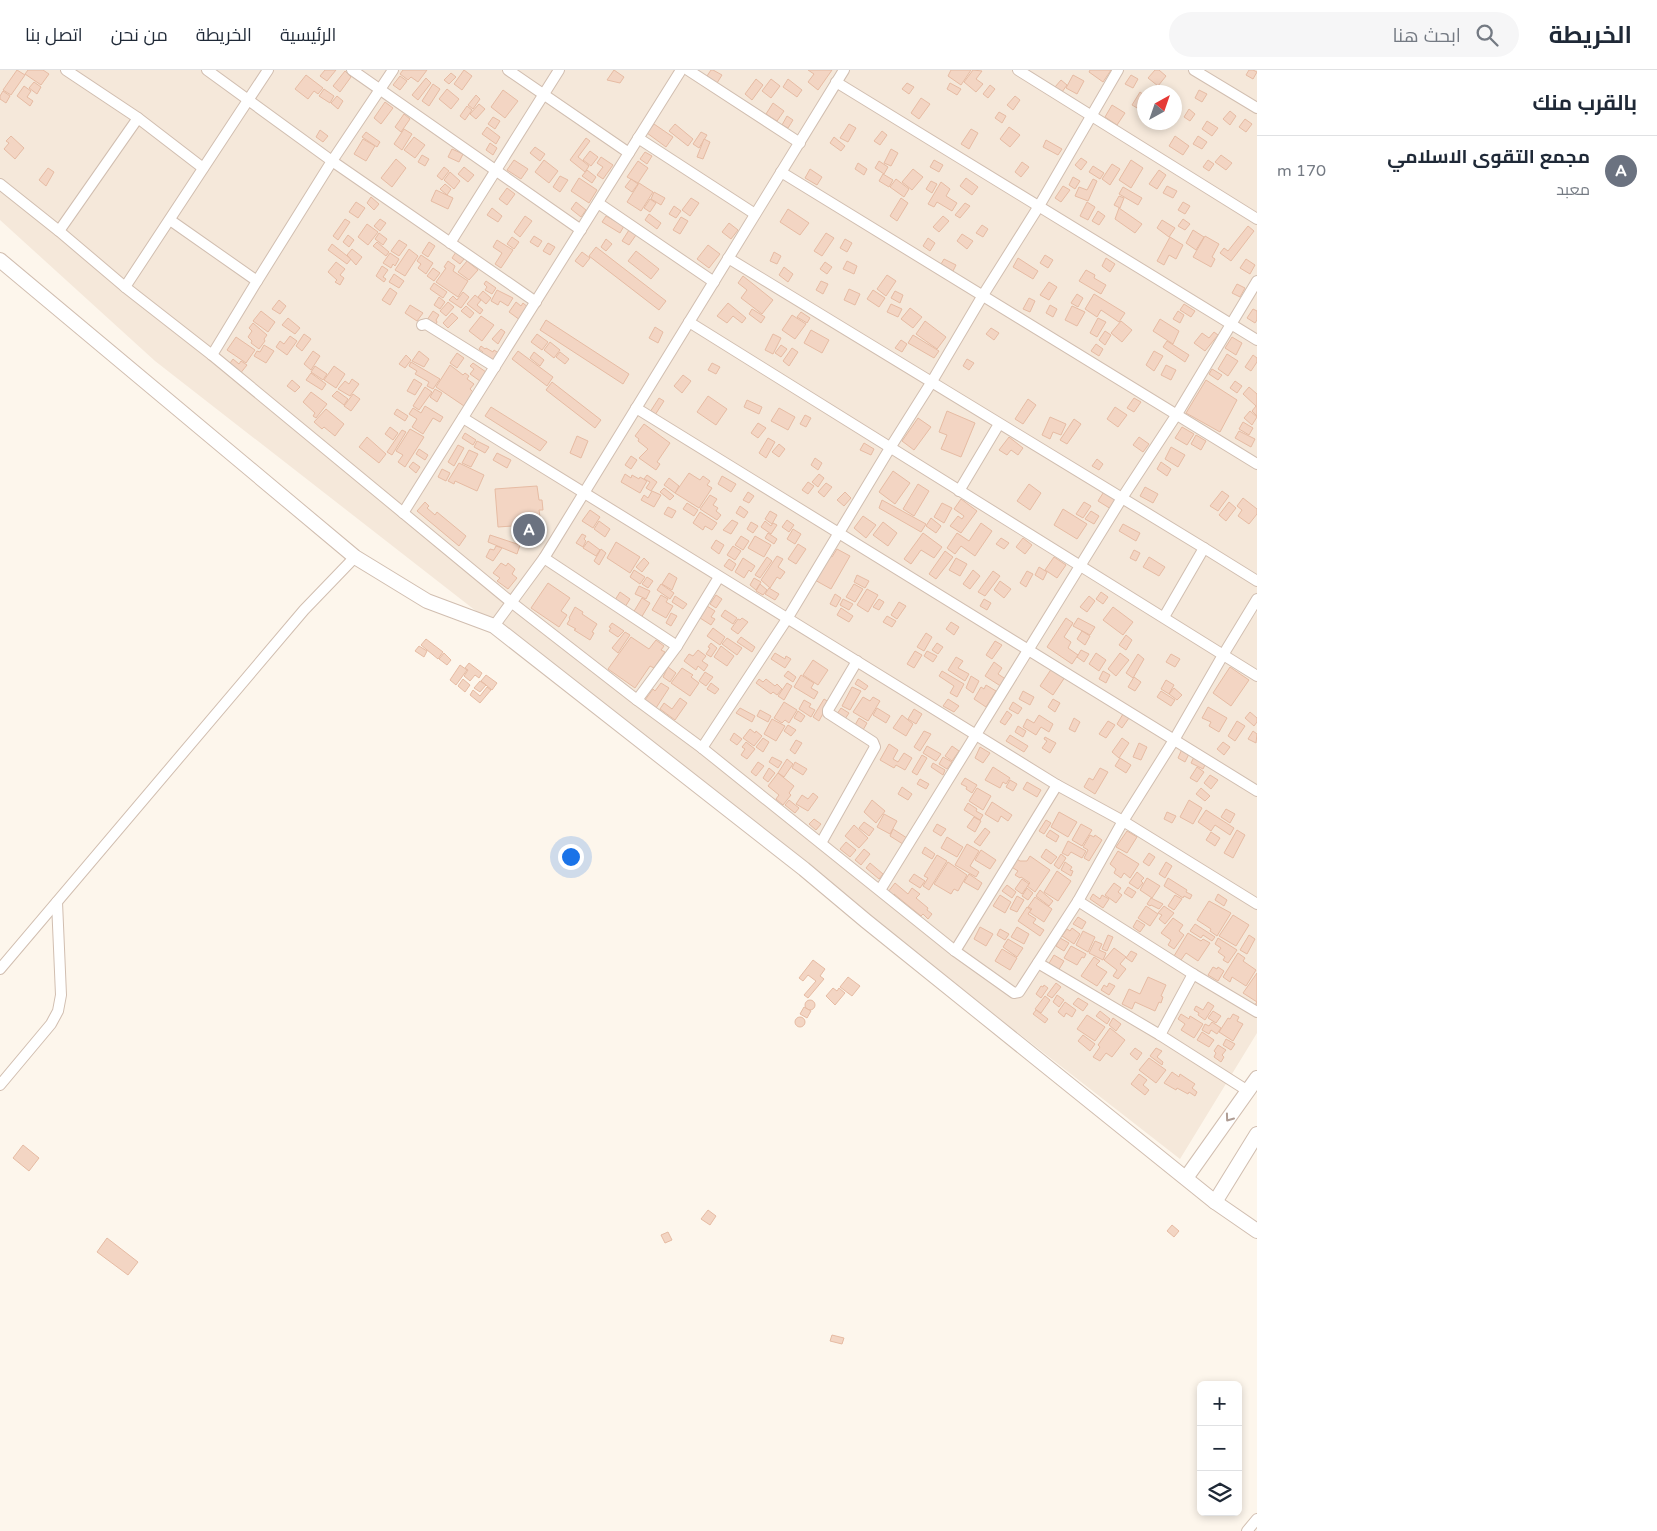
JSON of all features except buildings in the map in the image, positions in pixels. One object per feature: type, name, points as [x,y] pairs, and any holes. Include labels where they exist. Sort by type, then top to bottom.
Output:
[{"type":"street","points":[[66,70],[138,118],[203,168]]},
{"type":"street","points":[[207,70],[332,161],[536,302]]},
{"type":"street","points":[[125,287],[268,70]]},
{"type":"street","points":[[352,70],[581,230]]},
{"type":"street","points":[[212,355],[332,161],[393,70]]},
{"type":"street","points":[[508,70],[629,153]]},
{"type":"street","points":[[450,242],[559,70]]},
{"type":"street","points":[[404,513],[681,70]]},
{"type":"street","points":[[688,70],[800,143]]},
{"type":"street","points":[[494,626],[544,558],[844,70]]},
{"type":"street","points":[[1018,70],[1257,219]]},
{"type":"street","points":[[702,748],[788,619],[890,448],[1039,206],[1118,70]]},
{"type":"street","points":[[1194,70],[1257,108]]},
{"type":"street","points":[[836,82],[1257,340]]},
{"type":"street","points":[[59,230],[138,118]]},
{"type":"street","points":[[638,138],[755,214]]},
{"type":"street","points":[[781,172],[1257,464]]},
{"type":"street","points":[[0,184],[59,230],[125,287],[212,355],[511,602],[702,748],[955,951],[1014,993],[1019,992],[1078,901],[1123,821],[1174,740],[1257,600]]},
{"type":"street","points":[[598,203],[714,282]]},
{"type":"street","points":[[170,220],[257,281]]},
{"type":"street","points":[[728,258],[1257,582]]},
{"type":"street","points":[[0,260],[355,557],[427,601],[494,626],[804,869],[1215,1202],[1257,1231]]},
{"type":"street","points":[[880,890],[1122,498],[1177,414],[1257,281]]},
{"type":"street","points":[[689,322],[1257,676]]},
{"type":"street","points":[[422,325],[426,324],[495,367]]},
{"type":"street","points":[[636,408],[1257,790]]},
{"type":"street","points":[[463,418],[1057,785],[1123,821],[1257,904]]},
{"type":"street","points":[[959,491],[999,424]]},
{"type":"street","points":[[1164,617],[1204,548]]},
{"type":"street","points":[[0,969],[304,610],[355,557]]},
{"type":"street","points":[[544,558],[677,646]]},
{"type":"street","points":[[637,700],[677,646],[719,577]]},
{"type":"street","points":[[821,843],[875,748],[874,742],[828,713],[857,661]]},
{"type":"street","points":[[955,951],[1057,785]]},
{"type":"street","points":[[1078,901],[1257,1012]]},
{"type":"street","points":[[0,1085],[51,1024],[58,1011],[61,995],[57,902]]},
{"type":"street","points":[[1038,963],[1160,1035],[1248,1091]]},
{"type":"street","points":[[1160,1035],[1193,974]]},
{"type":"street","points":[[1186,1178],[1257,1078]]},
{"type":"street","points":[[1215,1202],[1257,1134]]},
{"type":"street","points":[[1247,1531],[1257,1519]]},
{"type":"shaded area","points":[[0,70],[1257,70],[1257,1033],[1180,1159],[155,361],[0,220]]},
{"type":"place","name":"مجمع التقوى الاسلامي","points":[[529,530]]}]
